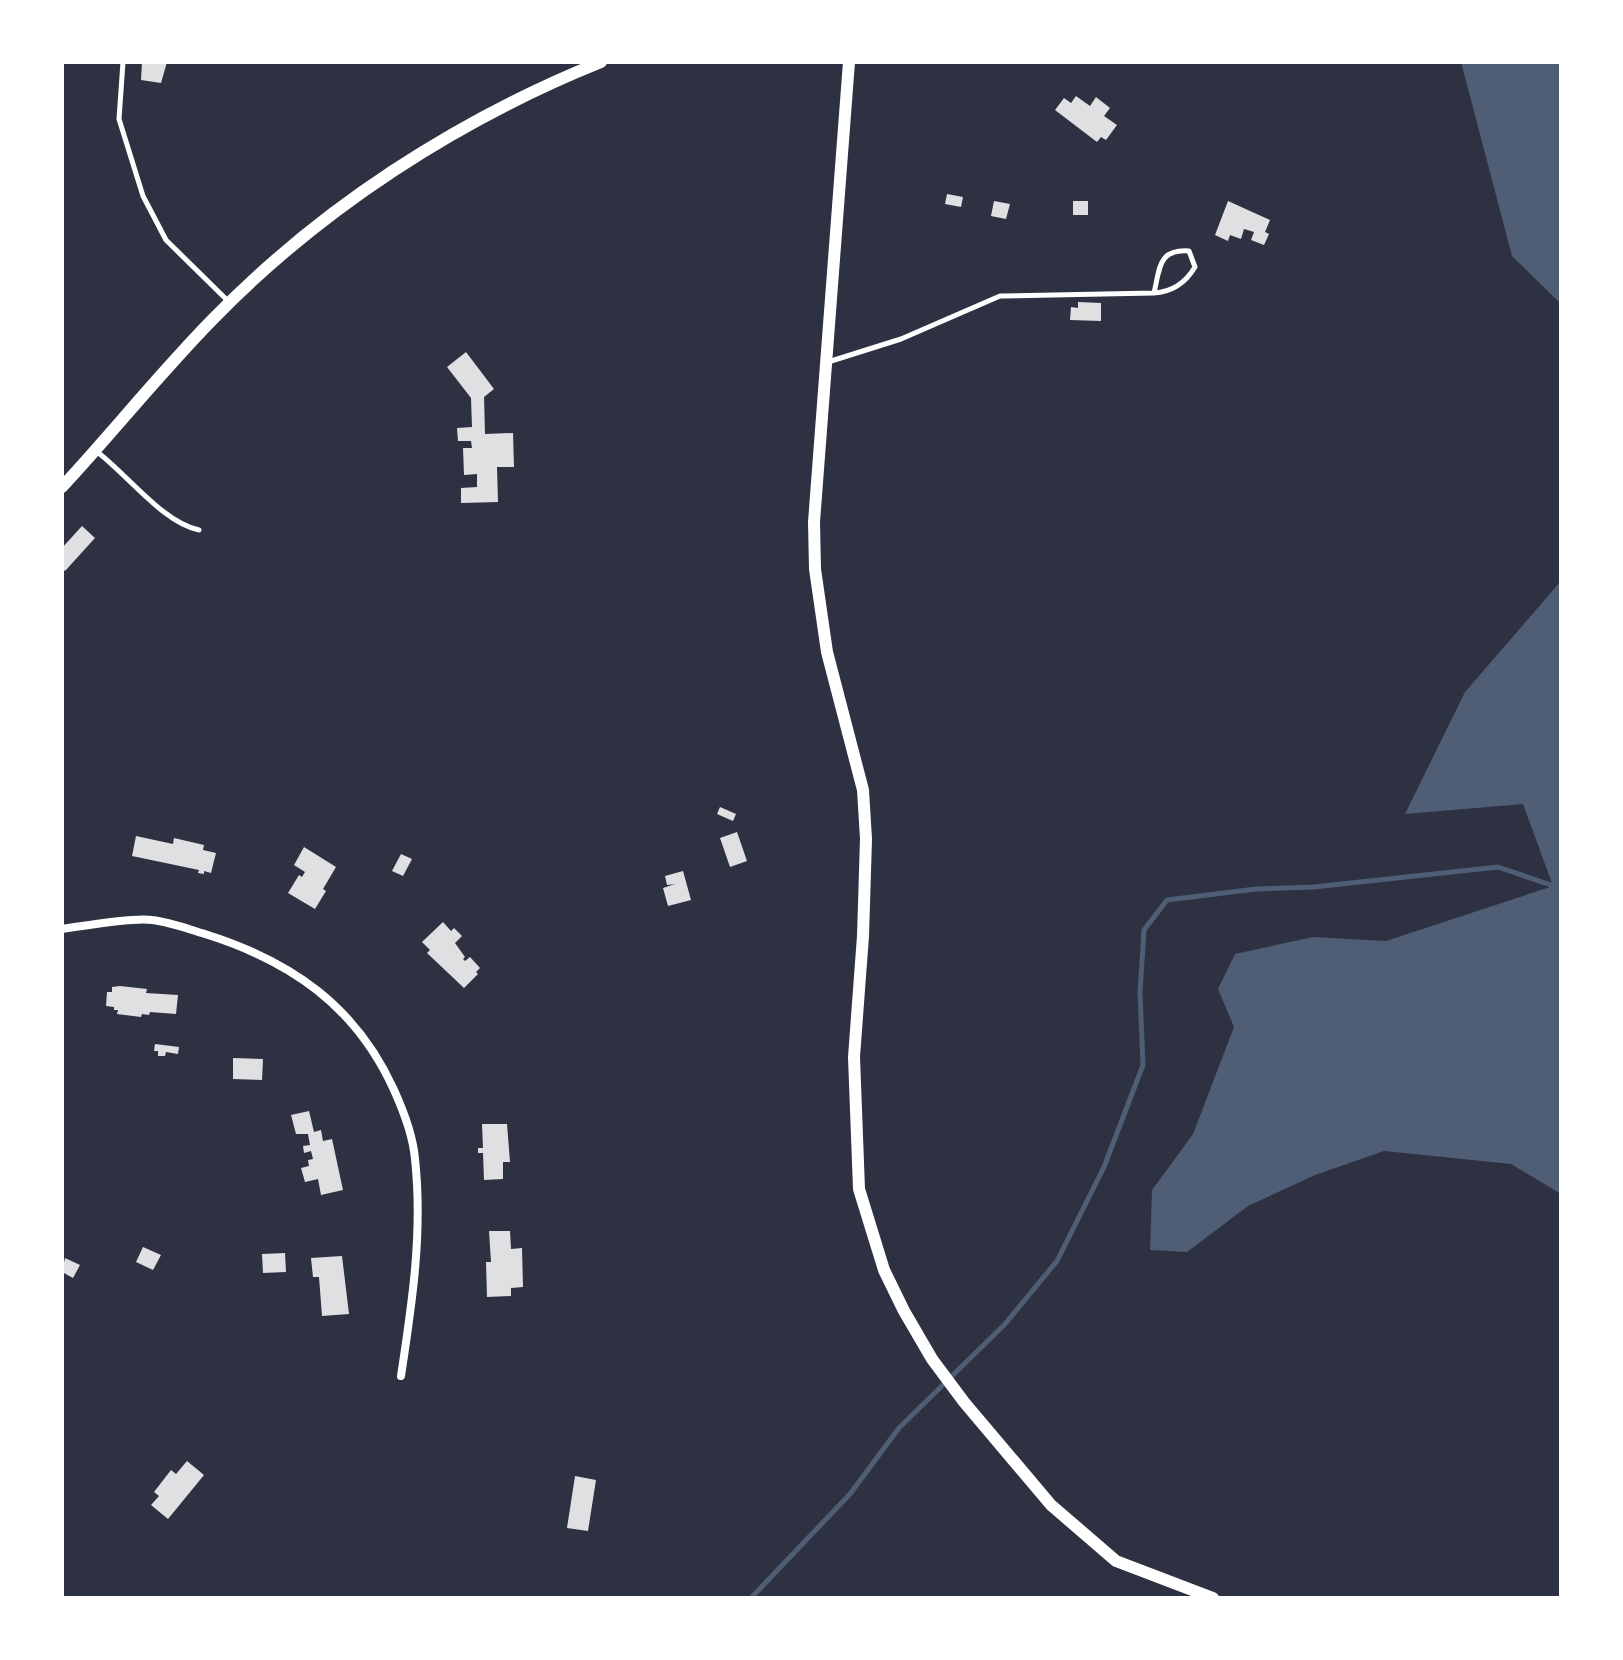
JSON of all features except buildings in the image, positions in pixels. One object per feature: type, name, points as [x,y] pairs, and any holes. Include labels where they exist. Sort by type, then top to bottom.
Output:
[{"type":"street","points":[[62,487],[230,303],[296,243],[394,171],[512,102],[601,62]]},
{"type":"street","points":[[849,62],[814,522],[815,569],[827,652],[863,790],[866,839],[863,936],[854,1057],[859,1189],[884,1270],[932,1359],[1051,1505],[1116,1561],[1213,1598]]},
{"type":"street","points":[[62,929],[150,919],[240,945],[289,969],[313,986],[340,1010],[371,1046],[403,1111],[415,1157],[419,1223],[401,1376]]},
{"type":"lane","points":[[123,62],[119,119],[143,196],[166,240],[230,303]]},
{"type":"lane","points":[[825,363],[901,339],[1000,296],[1154,293],[1176,287],[1189,278],[1195,267],[1189,251],[1168,254],[1161,262],[1154,293]]},
{"type":"lane","points":[[95,451],[125,475],[159,510],[187,528],[199,530]]},
{"type":"water","points":[[1461,62],[1561,62],[1561,304],[1512,256]]},
{"type":"water","points":[[1561,581],[1561,1194],[1511,1164],[1384,1151],[1315,1175],[1248,1206],[1187,1252],[1150,1250],[1152,1190],[1193,1134],[1234,1027],[1218,989],[1235,954],[1313,937],[1386,941],[1553,886],[1523,804],[1405,814],[1465,692]]},
{"type":"waterway","points":[[751,1598],[850,1494],[899,1428],[1005,1324],[1057,1261],[1104,1167],[1143,1065],[1140,992],[1144,930],[1167,900],[1498,867],[1554,886],[1561,883]]}]
